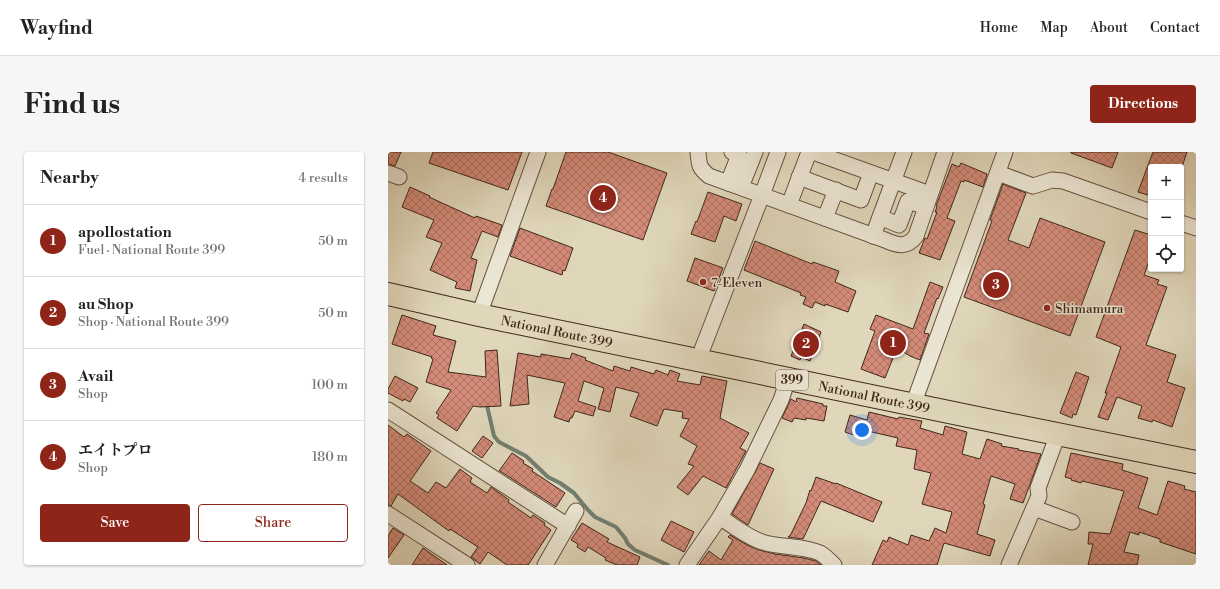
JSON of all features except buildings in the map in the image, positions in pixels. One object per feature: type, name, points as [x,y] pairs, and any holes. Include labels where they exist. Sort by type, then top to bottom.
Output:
[{"type":"highway","name":"National Route 399","points":[[388,294],[479,315],[1196,462]]},
{"type":"street","points":[[479,315],[538,152]]},
{"type":"street","points":[[698,152],[701,170],[709,176],[825,218],[896,246],[906,244],[916,236],[945,152]]},
{"type":"street","points":[[732,152],[739,154],[735,185]]},
{"type":"street","points":[[698,360],[778,152]]},
{"type":"street","points":[[789,205],[809,152]]},
{"type":"street","points":[[813,152],[893,181],[928,201]]},
{"type":"street","points":[[914,405],[1005,152]]},
{"type":"street","points":[[873,236],[902,153]]},
{"type":"street","points":[[735,185],[757,157]]},
{"type":"street","points":[[799,177],[861,200],[871,173]]},
{"type":"street","points":[[998,173],[1033,186],[1052,180],[1063,181],[1148,211]]},
{"type":"street","points":[[825,218],[836,190]]},
{"type":"street","points":[[880,217],[899,225],[908,201],[928,201]]},
{"type":"street","points":[[1184,224],[1196,228]]},
{"type":"street","points":[[687,565],[720,516],[754,457],[781,400],[787,379]]},
{"type":"street","points":[[388,410],[568,526]]},
{"type":"street","points":[[1009,565],[1039,496],[1038,488],[1058,434]]},
{"type":"street","points":[[1034,508],[1072,522]]},
{"type":"street","points":[[545,565],[576,511]]},
{"type":"street","points":[[388,514],[467,565]]},
{"type":"street","points":[[720,516],[744,533],[762,542],[807,549],[821,554],[834,565]]},
{"type":"waterway","points":[[486,401],[494,436],[499,442],[526,456],[548,477],[574,493],[595,517],[616,527],[628,544],[635,550],[668,565]]},
{"type":"place","name":"エイトプロ","points":[[603,198]]},
{"type":"place","name":"7-Eleven","points":[[703,282]]},
{"type":"place","name":"Avail","points":[[996,285]]},
{"type":"place","name":"Shimamura","points":[[1047,308]]},
{"type":"place","name":"apollostation","points":[[893,343]]},
{"type":"place","name":"au Shop","points":[[806,344]]}]
